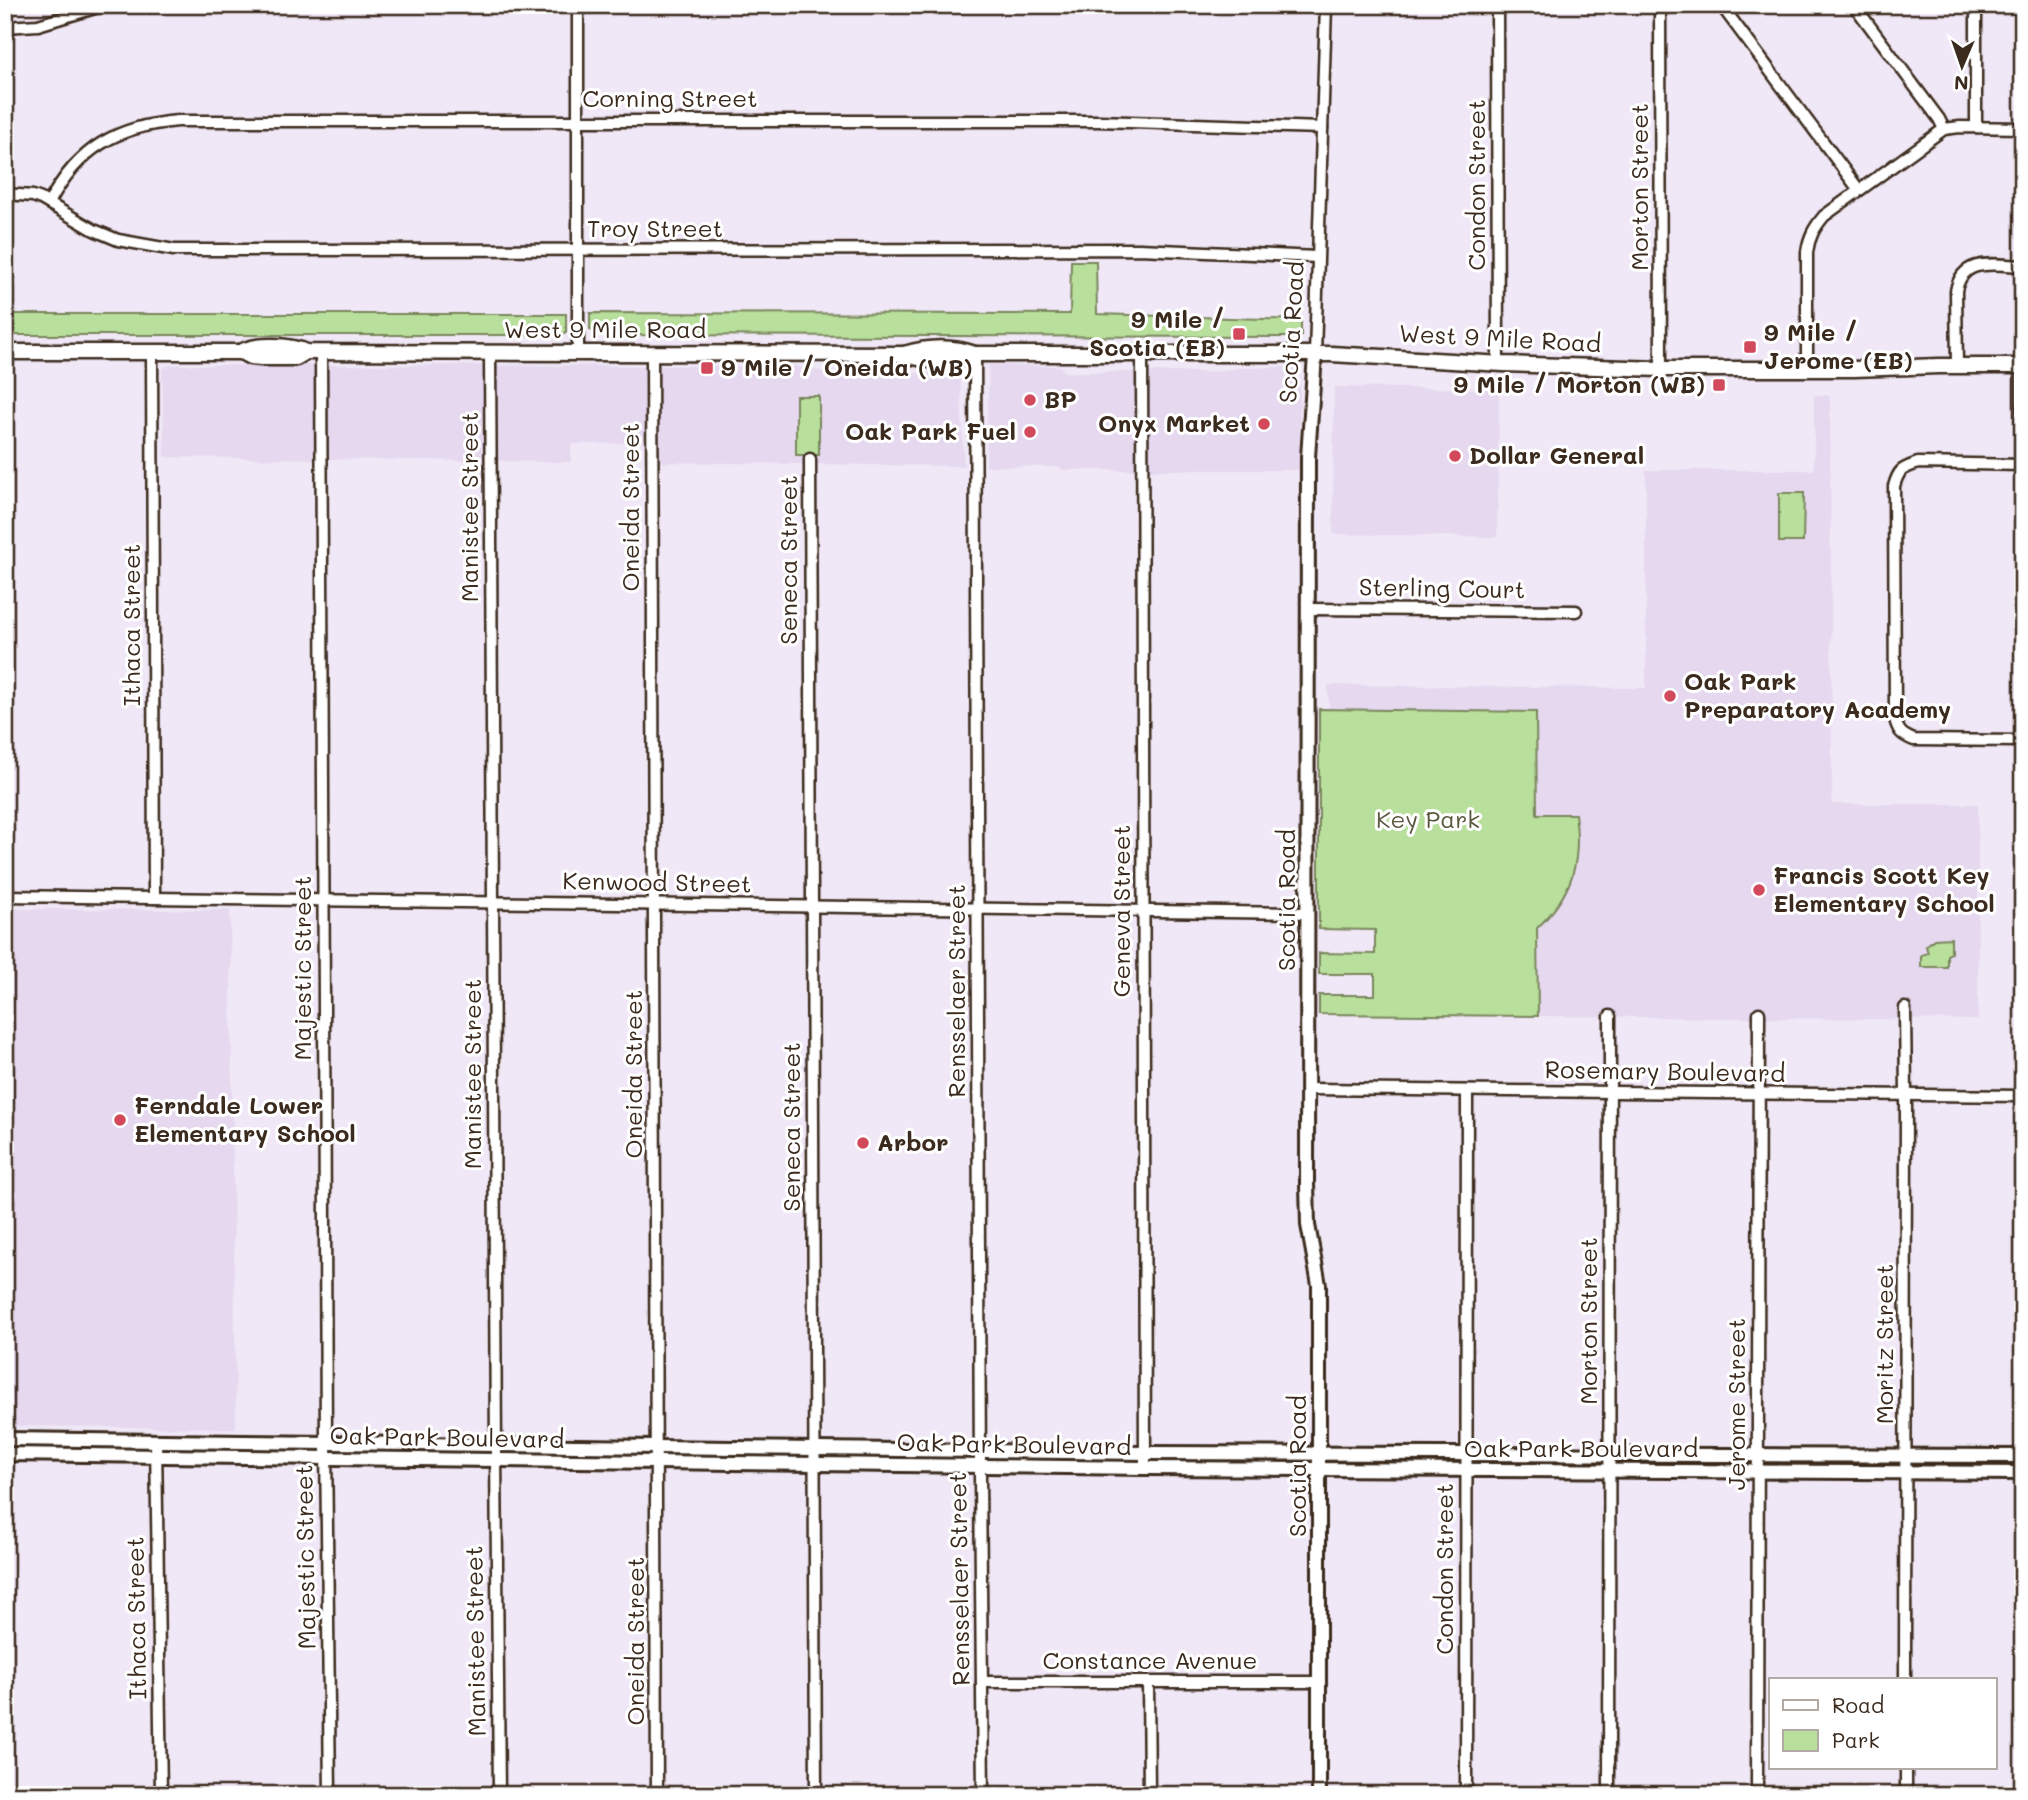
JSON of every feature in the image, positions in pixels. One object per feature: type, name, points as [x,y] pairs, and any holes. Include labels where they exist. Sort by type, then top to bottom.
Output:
[{"type":"main road","name":"West 9 Mile Road","points":[[5,352],[241,352],[250,357],[261,358],[296,358],[314,352],[904,354],[920,360],[961,360],[975,354],[1359,355],[1498,364],[1661,369],[2022,366]]},
{"type":"street","points":[[5,27],[38,25],[105,5]]},
{"type":"street","points":[[578,5],[578,353]]},
{"type":"street","name":"Scotia Road","points":[[1319,1795],[1319,1285],[1308,1216],[1308,457],[1315,355],[1326,5]]},
{"type":"street","name":"Condon Street","points":[[1497,5],[1498,364]]},
{"type":"street","name":"Morton Street","points":[[1660,5],[1661,369]]},
{"type":"street","points":[[1721,5],[1859,190]]},
{"type":"street","points":[[1854,5],[1939,119],[1944,130]]},
{"type":"street","points":[[1976,5],[1976,127]]},
{"type":"street","name":"Corning Street","points":[[49,203],[65,177],[90,152],[113,137],[139,126],[178,121],[863,119],[1098,121],[1322,128]]},
{"type":"street","points":[[1807,369],[1807,252],[1810,235],[1824,216],[1944,130],[1960,127],[2023,128]]},
{"type":"street","name":"Troy Street","points":[[5,194],[33,196],[94,230],[118,240],[158,248],[1139,248],[1317,257]]},
{"type":"street","points":[[1957,366],[1956,291],[1960,277],[1977,265],[2023,266]]},
{"type":"street","name":"Ithaca Street","points":[[152,352],[154,898]]},
{"type":"street","name":"Majestic Street","points":[[314,352],[324,899],[330,1795]]},
{"type":"street","name":"Manistee Street","points":[[490,352],[499,1795]]},
{"type":"street","name":"Oneida Street","points":[[652,353],[657,1795]]},
{"type":"street","name":"Rensselaer Street","points":[[975,354],[983,1795]]},
{"type":"street","name":"Geneva Street","points":[[1142,354],[1145,1468]]},
{"type":"street","points":[[2022,366],[2023,500]]},
{"type":"street","name":"Seneca Street","points":[[810,459],[816,1795]]},
{"type":"street","points":[[2022,465],[1918,463],[1899,471],[1894,486],[1895,719],[1898,731],[1914,740],[2023,741]]},
{"type":"street","name":"Sterling Court","points":[[1308,608],[1576,611]]},
{"type":"street","name":"Kenwood Street","points":[[5,896],[1307,913]]},
{"type":"street","name":"Moritz Street","points":[[1905,1008],[1905,1678]]},
{"type":"street","name":"Jerome Street","points":[[1757,1795],[1759,1013]]},
{"type":"street","name":"Morton Street","points":[[1609,1795],[1610,1016]]},
{"type":"street","name":"Rosemary Boulevard","points":[[1308,1089],[2023,1096]]},
{"type":"street","name":"Condon Street","points":[[1466,1091],[1466,1795]]},
{"type":"street","name":"Oak Park Boulevard","points":[[5,1439],[1145,1453],[2023,1456]]},
{"type":"street","name":"Ithaca Street","points":[[156,1441],[161,1795]]},
{"type":"street","name":"Oak Park Boulevard","points":[[5,1454],[1145,1468],[2023,1472]]},
{"type":"street","name":"Constance Avenue","points":[[982,1682],[1319,1682]]},
{"type":"street","points":[[1147,1682],[1149,1795]]},
{"type":"street","points":[[1906,1769],[1906,1795]]},
{"type":"shaded area","points":[[170,365],[795,366],[830,373],[942,373],[948,368],[960,370],[964,466],[644,462],[644,443],[571,444],[571,462],[165,457],[162,369]]},
{"type":"shaded area","points":[[989,365],[1060,366],[1065,372],[1208,372],[1238,368],[1293,367],[1300,380],[1299,470],[1062,470],[1061,467],[986,466]]},
{"type":"shaded area","points":[[1334,387],[1499,389],[1497,537],[1333,534]]},
{"type":"shaded area","points":[[1814,395],[1830,395],[1832,804],[1978,804],[1978,1020],[1538,1016],[1536,712],[1329,709],[1328,685],[1646,688],[1646,470],[1814,470]]},
{"type":"shaded area","name":"Ferndale Lower Elementary School","points":[[6,909],[230,910],[236,1428],[7,1426]]},
{"type":"green space","points":[[1071,261],[1096,261],[1097,314],[1301,320],[1301,337],[603,335],[590,330],[590,313],[1070,314]]},
{"type":"green space","points":[[5,314],[566,314],[566,333],[8,335],[5,334]]},
{"type":"green space","points":[[796,396],[819,396],[819,455],[796,455]]},
{"type":"green space","points":[[1779,493],[1804,493],[1803,542],[1779,542]]},
{"type":"green space","name":"Key Park","points":[[1319,709],[1536,712],[1537,814],[1575,814],[1577,831],[1572,877],[1559,903],[1537,928],[1538,1016],[1319,1014],[1319,995],[1375,995],[1375,974],[1319,974],[1319,953],[1375,954],[1375,930],[1319,929]]},
{"type":"green space","points":[[1951,938],[1947,967],[1921,967],[1921,955],[1928,953],[1926,946],[1934,939]]},
{"type":"place","name":"9 Mile / Scotia (EB)","points":[[1239,334]]},
{"type":"place","name":"9 Mile / Jerome (EB)","points":[[1750,347]]},
{"type":"place","name":"9 Mile / Oneida (WB)","points":[[707,368]]},
{"type":"place","name":"9 Mile / Morton (WB)","points":[[1719,385]]},
{"type":"place","name":"BP","points":[[1030,400]]},
{"type":"place","name":"Onyx Market","points":[[1264,424]]},
{"type":"place","name":"Oak Park Fuel","points":[[1030,432]]},
{"type":"place","name":"Dollar General","points":[[1455,456]]},
{"type":"place","name":"Oak Park Preparatory Academy","points":[[1670,696]]},
{"type":"place","name":"Francis Scott Key Elementary School","points":[[1759,890]]},
{"type":"place","name":"Ferndale Lower Elementary School","points":[[120,1120]]},
{"type":"place","name":"Arbor","points":[[863,1143]]}]
